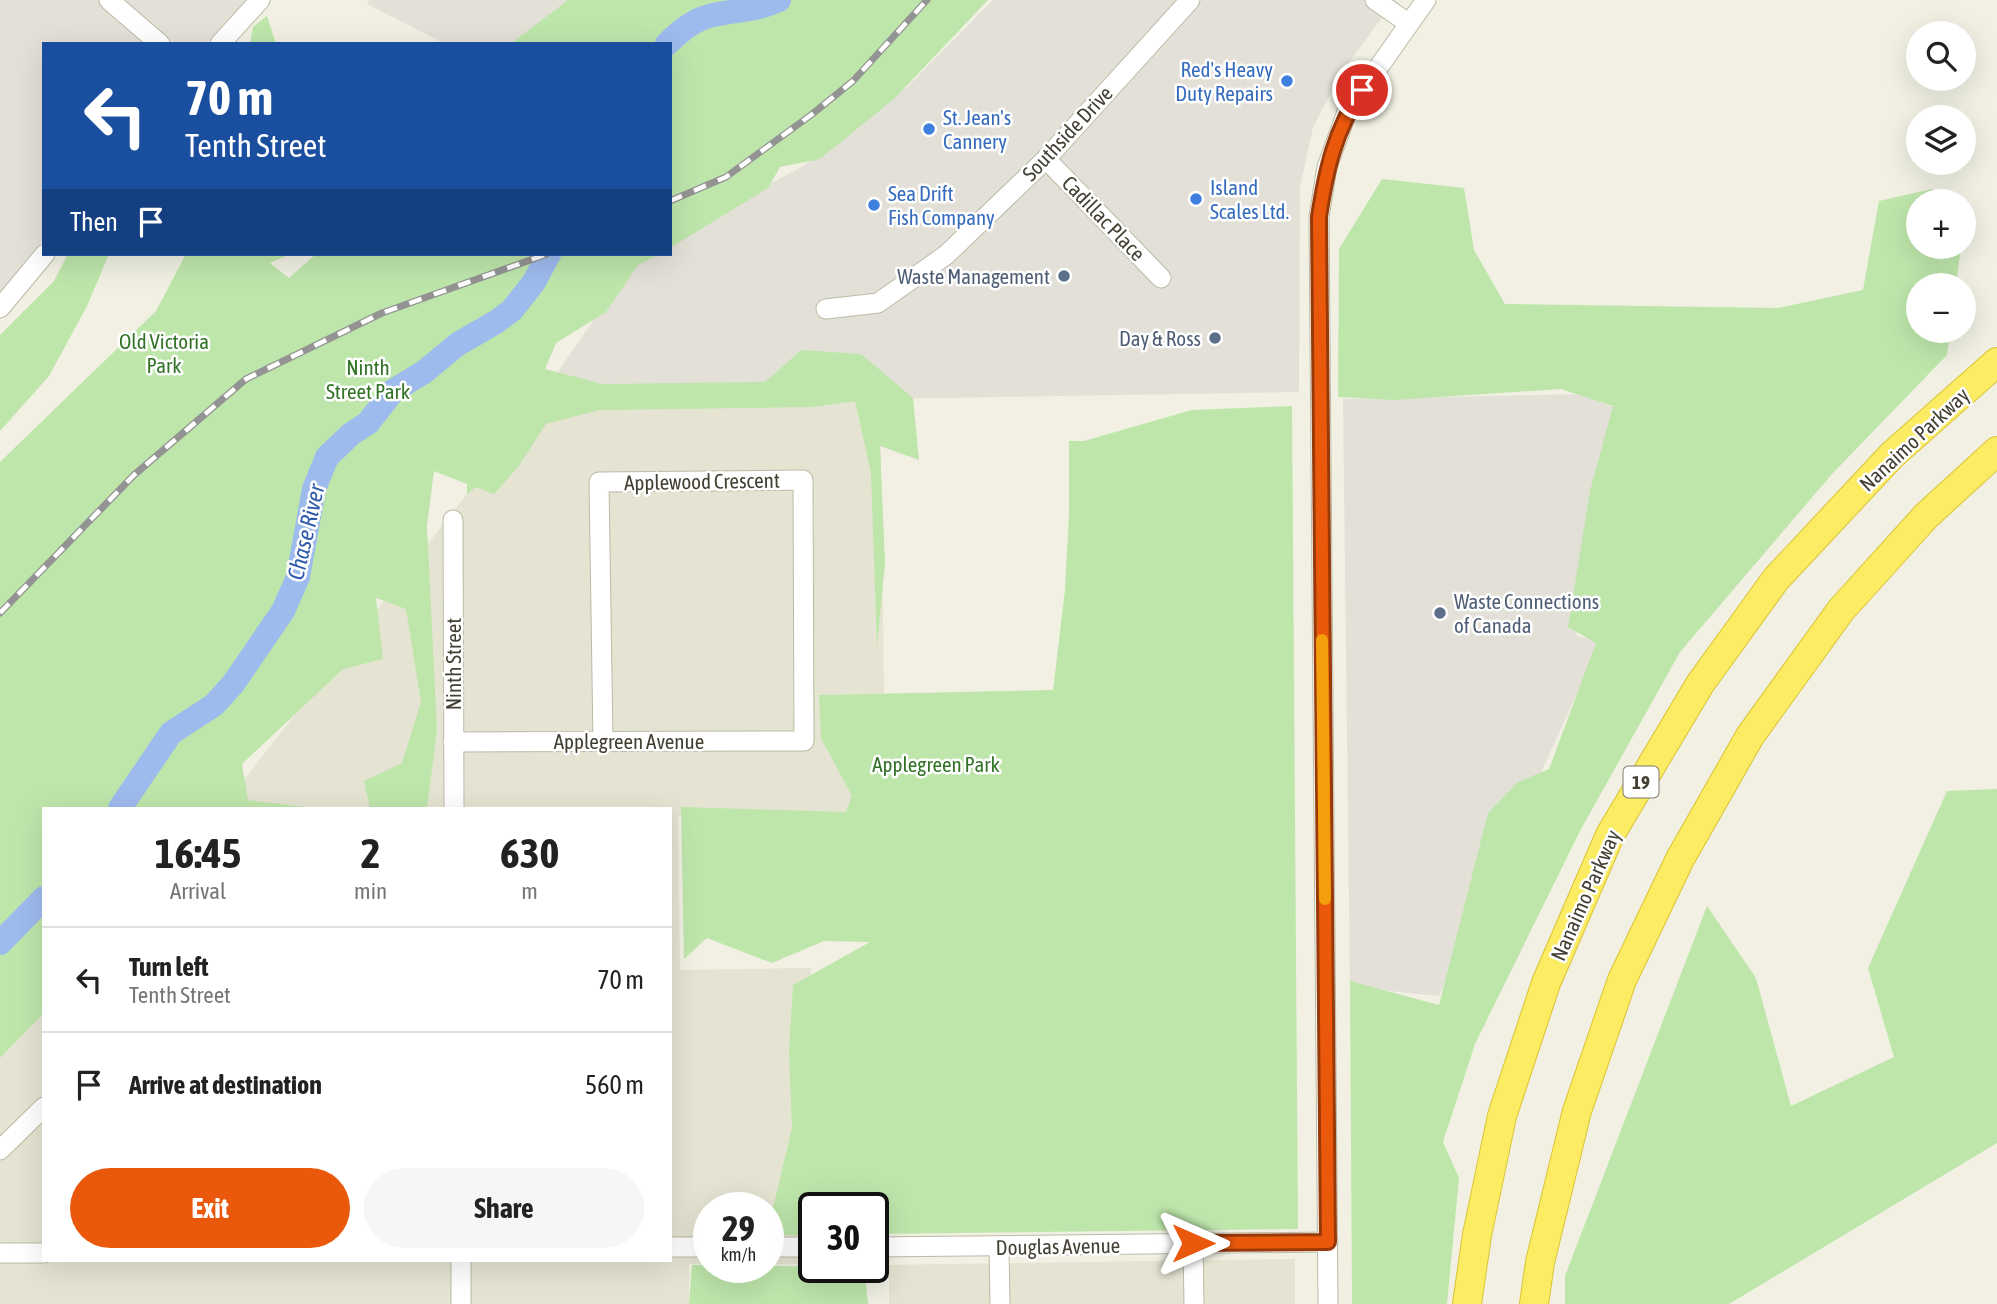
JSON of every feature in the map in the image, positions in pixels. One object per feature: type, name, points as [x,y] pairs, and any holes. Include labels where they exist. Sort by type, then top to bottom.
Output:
[{"type":"highway","name":"Nanaimo Parkway","points":[[1467,1304],[1477,1235],[1502,1116],[1546,983],[1610,835],[1700,684],[1776,579],[1892,455],[1997,362]]},
{"type":"highway","points":[[1534,1304],[1540,1262],[1577,1111],[1622,980],[1679,859],[1750,736],[1841,610],[1926,516],[1997,451]]},
{"type":"street","points":[[109,0],[158,42]]},
{"type":"street","points":[[222,42],[260,0]]},
{"type":"street","name":"Southside Drive","points":[[826,309],[878,303],[946,255],[1046,159],[1190,0]]},
{"type":"street","points":[[1375,0],[1408,23]]},
{"type":"street","points":[[1328,1304],[1319,217],[1327,167],[1347,112],[1426,0]]},
{"type":"street","name":"Cadillac Place","points":[[1046,159],[1161,278]]},
{"type":"street","points":[[0,308],[43,256]]},
{"type":"street","name":"Applewood Crescent","points":[[603,741],[599,482],[803,480],[804,741]]},
{"type":"street","name":"Ninth Street","points":[[453,520],[454,807]]},
{"type":"street","name":"Applegreen Avenue","points":[[453,742],[804,741]]},
{"type":"street","points":[[0,1150],[42,1109]]},
{"type":"street","name":"Douglas Avenue","points":[[889,1247],[1328,1242]]},
{"type":"street","points":[[1193,1243],[1194,1304]]},
{"type":"street","points":[[672,1247],[693,1247]]},
{"type":"street","points":[[999,1247],[1000,1304]]},
{"type":"street","points":[[0,1253],[42,1253]]},
{"type":"street","points":[[461,1262],[461,1304]]},
{"type":"shaded area","points":[[0,0],[246,0],[209,42],[42,42],[42,241],[0,292]]},
{"type":"shaded area","points":[[369,0],[592,0],[550,42],[441,42],[367,4]]},
{"type":"shaded area","points":[[993,0],[1395,0],[1342,72],[1313,127],[1300,187],[1299,392],[880,399],[548,386],[629,269],[644,256],[672,256],[672,237],[805,165],[907,87]]},
{"type":"shaded area","points":[[1582,394],[1637,417],[1576,636],[1601,641],[1439,996],[1350,987],[1343,399]]},
{"type":"shaded area","points":[[880,399],[884,693],[820,695],[862,813],[678,816],[680,970],[811,968],[812,1192],[798,1192],[798,1264],[784,1264],[784,1192],[693,1192],[693,1264],[689,1264],[689,1304],[0,1304],[0,1020],[42,981],[42,1262],[672,1262],[672,807],[223,807],[467,494],[519,451],[565,403]]},
{"type":"shaded area","points":[[1295,1259],[1295,1304],[889,1304],[889,1265]]},
{"type":"green space","points":[[568,0],[988,0],[895,98],[820,159],[780,167],[768,188],[672,247],[672,42],[513,42]]},
{"type":"green space","points":[[267,16],[275,42],[250,42],[253,27]]},
{"type":"green space","points":[[1382,179],[1464,188],[1474,250],[1505,304],[1778,308],[1863,290],[1879,201],[1906,195],[1906,259],[1959,259],[1958,273],[1906,273],[1906,343],[1948,343],[1947,355],[1832,474],[1680,652],[1580,831],[1475,1044],[1443,1142],[1459,1178],[1447,1304],[1352,1304],[1350,981],[1439,1005],[1488,813],[1518,782],[1549,769],[1596,643],[1568,627],[1590,491],[1613,406],[1561,389],[1394,400],[1338,397],[1339,249]]},
{"type":"green space","points":[[67,256],[108,256],[87,306],[49,376],[0,431],[0,335],[54,281]]},
{"type":"green space","points":[[185,256],[286,256],[270,263],[289,278],[314,256],[656,256],[638,265],[606,312],[556,343],[545,369],[603,384],[765,382],[801,350],[861,354],[913,398],[919,460],[880,446],[885,563],[877,647],[871,473],[855,401],[812,407],[599,410],[546,424],[518,467],[494,494],[476,487],[467,494],[467,484],[434,471],[427,526],[437,730],[427,807],[370,807],[364,781],[402,763],[421,702],[406,609],[376,598],[383,659],[343,669],[242,764],[248,800],[304,807],[42,807],[42,1015],[0,1058],[0,462],[156,311]]},
{"type":"green space","name":"Applegreen Park","points":[[1292,406],[1298,1229],[889,1234],[889,1192],[798,1192],[798,1235],[784,1235],[784,1192],[777,1192],[792,1128],[789,1051],[793,985],[870,942],[824,941],[772,963],[707,938],[684,959],[681,807],[846,812],[852,796],[821,738],[819,695],[1053,690],[1065,590],[1069,441],[1084,441],[1192,410]]},
{"type":"green space","points":[[1997,789],[1997,1143],[1729,1304],[1565,1304],[1565,1276],[1707,906],[1756,978],[1791,1106],[1894,1057],[1868,968],[1947,791]]},
{"type":"green space","points":[[692,1265],[693,1283],[784,1283],[784,1266],[798,1266],[798,1283],[866,1283],[868,1304],[689,1304]]},
{"type":"waterway","name":"Chase River","points":[[669,42],[703,18],[759,7],[779,0]]},
{"type":"waterway","name":"Chase River","points":[[121,807],[171,733],[214,705],[233,684],[283,611],[298,577],[314,489],[327,457],[351,434],[368,423],[393,391],[424,372],[458,344],[512,310],[534,282],[548,256]]},
{"type":"waterway","name":"Chase River","points":[[0,943],[42,900]]},
{"type":"railway","points":[[672,200],[726,177],[811,115],[853,81],[927,0]]},
{"type":"railway","points":[[0,613],[134,475],[246,379],[382,313],[541,256]]},
{"type":"slow traffic","points":[[1322,640],[1325,899]]},
{"type":"place","name":"Red's Heavy Duty Repairs","points":[[1287,81]]},
{"type":"place","name":"St. Jean's Cannery","points":[[929,129]]},
{"type":"place","name":"Island Scales Ltd.","points":[[1196,199]]},
{"type":"place","name":"Sea Drift Fish Company","points":[[874,205]]},
{"type":"place","name":"Waste Management","points":[[1064,276]]},
{"type":"place","name":"Day & Ross","points":[[1215,338]]},
{"type":"place","name":"Waste Connections of Canada","points":[[1440,613]]},
{"type":"route","points":[[1193,1243],[1328,1242],[1319,217],[1327,167],[1347,112],[1362,90]]},
{"type":"park label","name":"Old Victoria Park","points":[[164,353]]},
{"type":"park label","name":"Ninth Street Park","points":[[368,379]]}]
